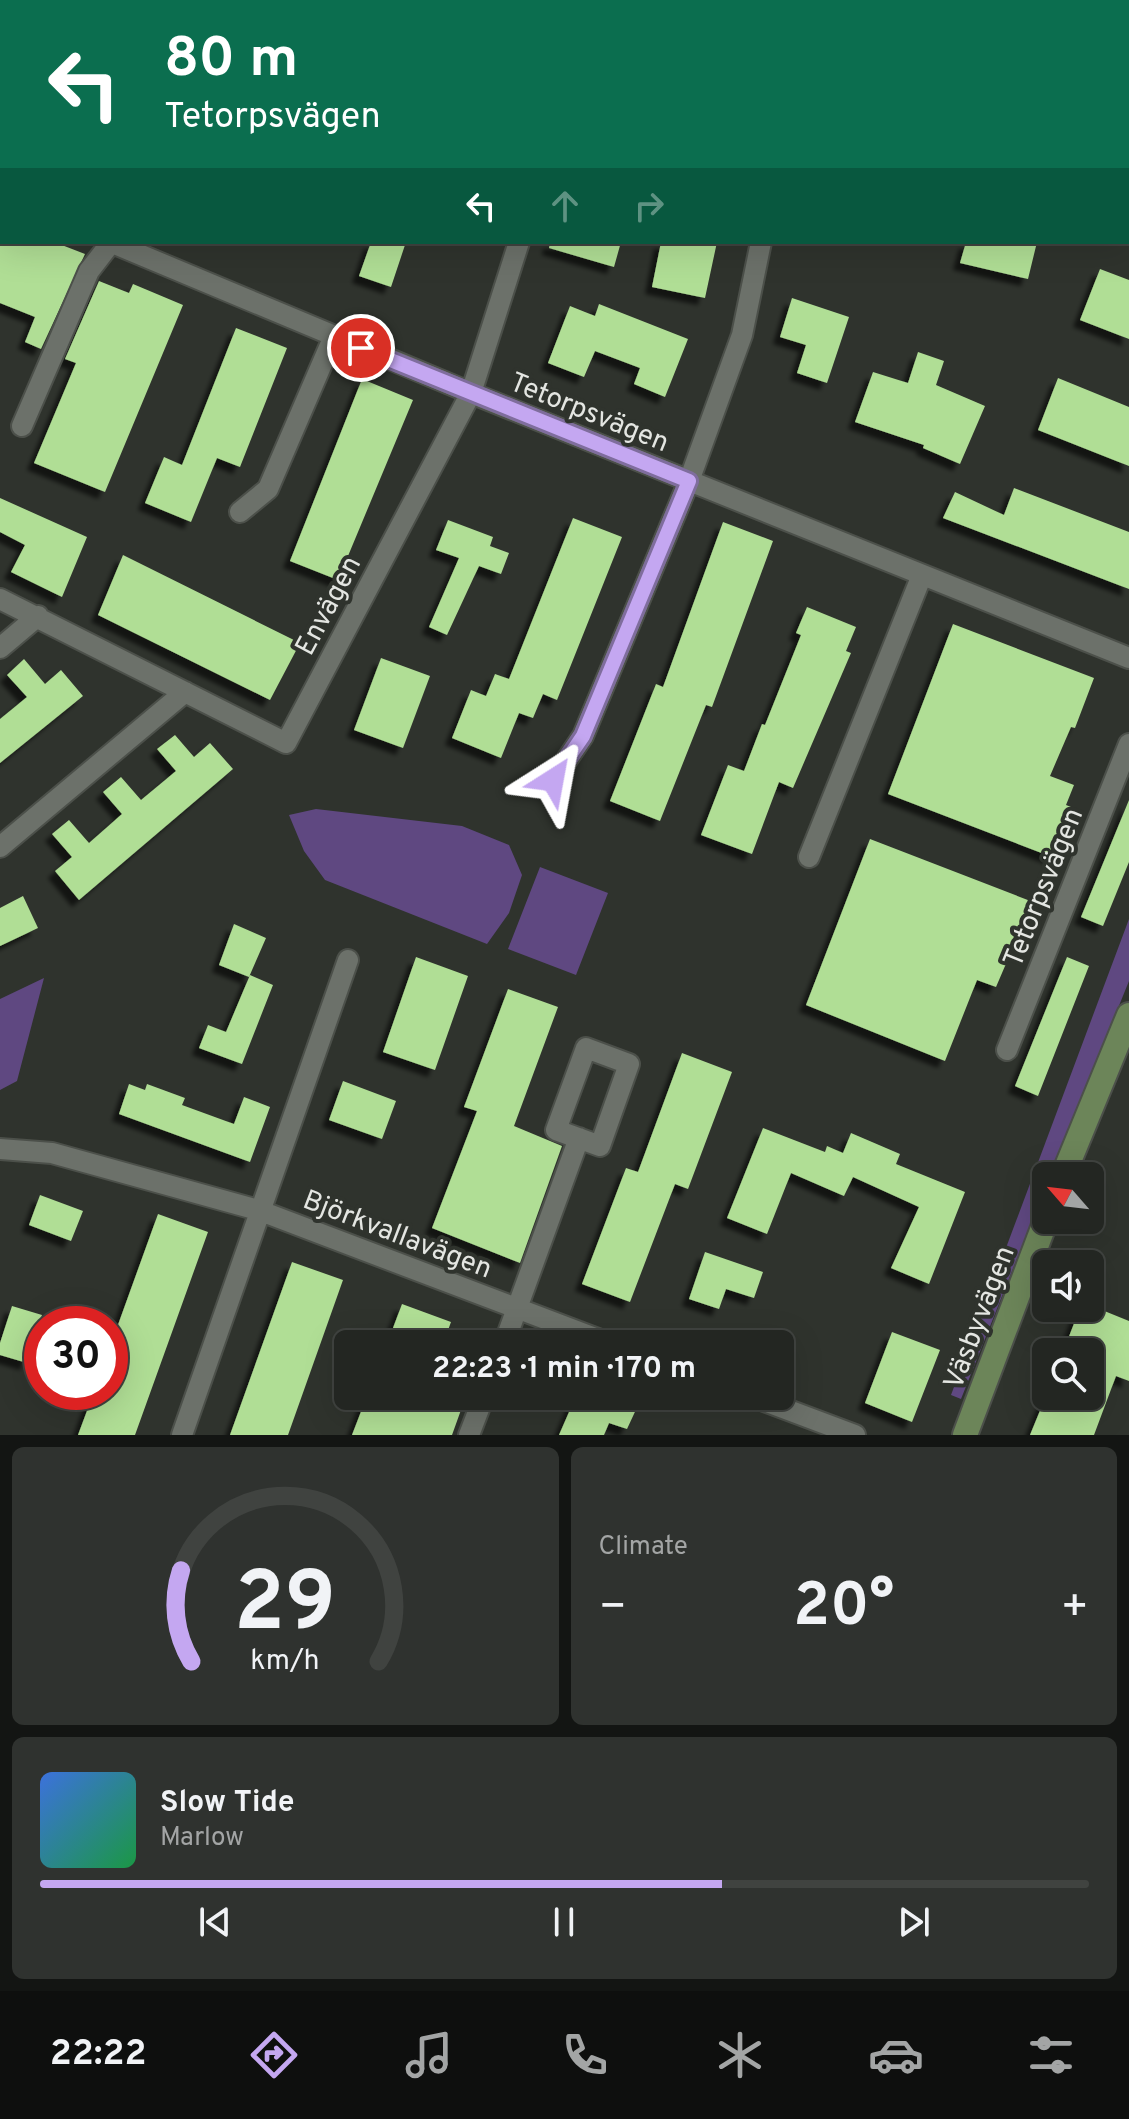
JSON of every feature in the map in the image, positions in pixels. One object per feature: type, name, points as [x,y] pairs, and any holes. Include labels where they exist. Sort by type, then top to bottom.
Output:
[{"type":"street","name":"Tetorpsvägen","points":[[22,426],[89,271],[109,244]]},
{"type":"street","name":"Tetorpsvägen","points":[[112,244],[471,393],[1129,658]]},
{"type":"street","name":"Tetorpsvägen","points":[[471,393],[518,244]]},
{"type":"street","name":"Tetorpsvägen","points":[[553,780],[583,736],[689,481],[742,335],[761,244]]},
{"type":"street","points":[[240,512],[268,489],[334,336]]},
{"type":"street","name":"Envägen","points":[[0,599],[286,743],[471,393]]},
{"type":"street","points":[[809,857],[922,575]]},
{"type":"street","points":[[0,648],[38,616]]},
{"type":"street","points":[[0,847],[185,692]]},
{"type":"street","name":"Tetorpsvägen","points":[[1007,1050],[1129,744]]},
{"type":"street","name":"Björkvallavägen","points":[[182,1435],[258,1210],[348,960]]},
{"type":"street","points":[[1069,1162],[1129,1015]]},
{"type":"street","points":[[586,1048],[629,1064],[600,1146],[579,1138],[556,1130],[586,1048]]},
{"type":"street","name":"Björkvallavägen","points":[[509,1330],[579,1138]]},
{"type":"street","name":"Björkvallavägen","points":[[0,1149],[52,1153],[258,1210],[573,1330]]},
{"type":"street","name":"Väsbyvägen","points":[[965,1435],[1041,1234]]},
{"type":"street","points":[[469,1435],[479,1410]]},
{"type":"street","points":[[788,1410],[855,1435]]},
{"type":"shaded area","points":[[316,809],[462,826],[509,845],[522,875],[509,913],[487,944],[325,880],[304,851],[289,815]]},
{"type":"shaded area","points":[[540,867],[608,893],[576,975],[508,949]]},
{"type":"shaded area","points":[[1129,919],[1129,981],[1056,1162],[1038,1162]]},
{"type":"shaded area","points":[[44,978],[17,1081],[0,1090],[0,999]]},
{"type":"shaded area","points":[[1032,1178],[1032,1221],[961,1399],[951,1395]]},
{"type":"building","points":[[0,244],[59,244],[85,254],[41,349],[25,342],[35,317],[0,303]]},
{"type":"building","points":[[370,244],[405,244],[391,287],[359,276]]},
{"type":"building","points":[[550,244],[620,244],[614,267],[549,248]]},
{"type":"building","points":[[661,244],[717,244],[705,298],[652,287]]},
{"type":"building","points":[[965,244],[1037,244],[1028,279],[960,263]]},
{"type":"building","points":[[1100,269],[1129,280],[1129,339],[1080,320]]},
{"type":"building","points":[[99,281],[129,293],[133,284],[183,305],[105,492],[34,463],[76,363],[65,359]]},
{"type":"building","points":[[792,298],[849,317],[827,383],[797,373],[806,345],[780,337]]},
{"type":"building","points":[[599,304],[688,339],[665,397],[634,384],[640,368],[595,351],[584,377],[548,363],[570,306],[595,316]]},
{"type":"building","points":[[236,328],[287,348],[240,467],[217,458],[191,522],[145,503],[164,457],[182,465]]},
{"type":"building","points":[[918,352],[944,361],[936,385],[985,406],[960,464],[923,448],[924,445],[855,422],[873,372],[908,383]]},
{"type":"building","points":[[1058,378],[1129,407],[1129,466],[1038,430]]},
{"type":"building","points":[[362,379],[413,400],[338,580],[290,561]]},
{"type":"building","points":[[1014,488],[1129,532],[1129,589],[943,518],[955,492],[1004,515]]},
{"type":"building","points":[[0,498],[87,537],[62,597],[11,572],[25,545],[0,532]]},
{"type":"building","points":[[573,518],[622,537],[557,700],[543,694],[533,718],[519,713],[501,758],[452,738],[471,690],[486,696],[495,674],[509,679]]},
{"type":"building","points":[[448,520],[493,537],[490,546],[509,553],[501,574],[479,566],[447,635],[429,627],[459,558],[436,550]]},
{"type":"building","points":[[723,522],[773,541],[712,707],[706,705],[660,821],[610,801],[656,684],[663,687]]},
{"type":"building","points":[[123,555],[300,643],[270,700],[98,615]]},
{"type":"building","points":[[807,607],[856,627],[846,651],[851,653],[793,788],[779,782],[752,854],[701,835],[728,765],[744,771],[801,635],[796,633]]},
{"type":"building","points":[[953,624],[1094,678],[1075,728],[1071,727],[1050,776],[1074,785],[1066,805],[1071,807],[1052,857],[888,794]]},
{"type":"building","points":[[381,658],[430,676],[403,748],[354,730]]},
{"type":"building","points":[[24,659],[45,684],[61,670],[83,696],[0,763],[0,719],[27,697],[7,675]]},
{"type":"building","points":[[175,735],[194,757],[210,743],[233,769],[79,900],[55,871],[72,857],[52,834],[69,820],[89,843],[122,814],[103,792],[121,777],[141,800],[176,771],[157,749]]},
{"type":"building","points":[[1129,800],[1129,862],[1103,926],[1081,917]]},
{"type":"building","points":[[870,839],[1033,902],[1014,953],[1011,952],[996,987],[977,980],[945,1061],[806,1005]]},
{"type":"building","points":[[23,896],[38,928],[0,946],[0,908]]},
{"type":"building","points":[[234,924],[266,938],[249,977],[219,965]]},
{"type":"building","points":[[416,957],[468,976],[435,1070],[383,1052]]},
{"type":"building","points":[[1067,957],[1089,966],[1038,1096],[1015,1086]]},
{"type":"building","points":[[250,975],[273,985],[242,1064],[199,1048],[208,1025],[226,1032]]},
{"type":"building","points":[[508,989],[558,1007],[514,1126],[562,1146],[520,1263],[432,1228],[477,1111],[464,1107]]},
{"type":"building","points":[[682,1053],[732,1072],[688,1189],[675,1184],[630,1302],[582,1284],[626,1168],[638,1172]]},
{"type":"building","points":[[343,1081],[396,1101],[382,1139],[329,1120]]},
{"type":"building","points":[[129,1084],[145,1090],[147,1084],[185,1098],[182,1105],[234,1124],[244,1097],[270,1107],[250,1162],[119,1114]]},
{"type":"building","points":[[763,1128],[825,1152],[827,1146],[843,1153],[851,1133],[900,1154],[896,1164],[965,1192],[929,1284],[891,1268],[919,1207],[853,1177],[844,1196],[791,1173],[767,1234],[727,1218]]},
{"type":"building","points":[[40,1195],[83,1211],[71,1241],[29,1225]]},
{"type":"building","points":[[158,1214],[208,1232],[135,1435],[78,1435],[87,1410],[128,1410],[128,1306],[125,1306]]},
{"type":"building","points":[[705,1252],[763,1272],[754,1298],[726,1289],[719,1309],[689,1299]]},
{"type":"building","points":[[292,1262],[343,1280],[288,1435],[230,1435]]},
{"type":"building","points":[[402,1304],[451,1322],[448,1330],[392,1330]]},
{"type":"building","points":[[12,1306],[24,1310],[24,1362],[0,1355],[0,1343]]},
{"type":"building","points":[[1104,1311],[1129,1321],[1129,1381],[1116,1376],[1104,1408],[1104,1338],[1068,1338],[1075,1322],[1104,1322]]},
{"type":"building","points":[[892,1332],[940,1350],[912,1422],[865,1403]]},
{"type":"building","points":[[362,1410],[461,1410],[452,1435],[352,1435]]},
{"type":"building","points":[[570,1410],[636,1410],[627,1429],[609,1423],[604,1435],[559,1435]]},
{"type":"building","points":[[1040,1410],[1103,1410],[1094,1435],[1030,1435]]},
{"type":"route","points":[[361,348],[689,481],[583,736],[553,780]]}]
